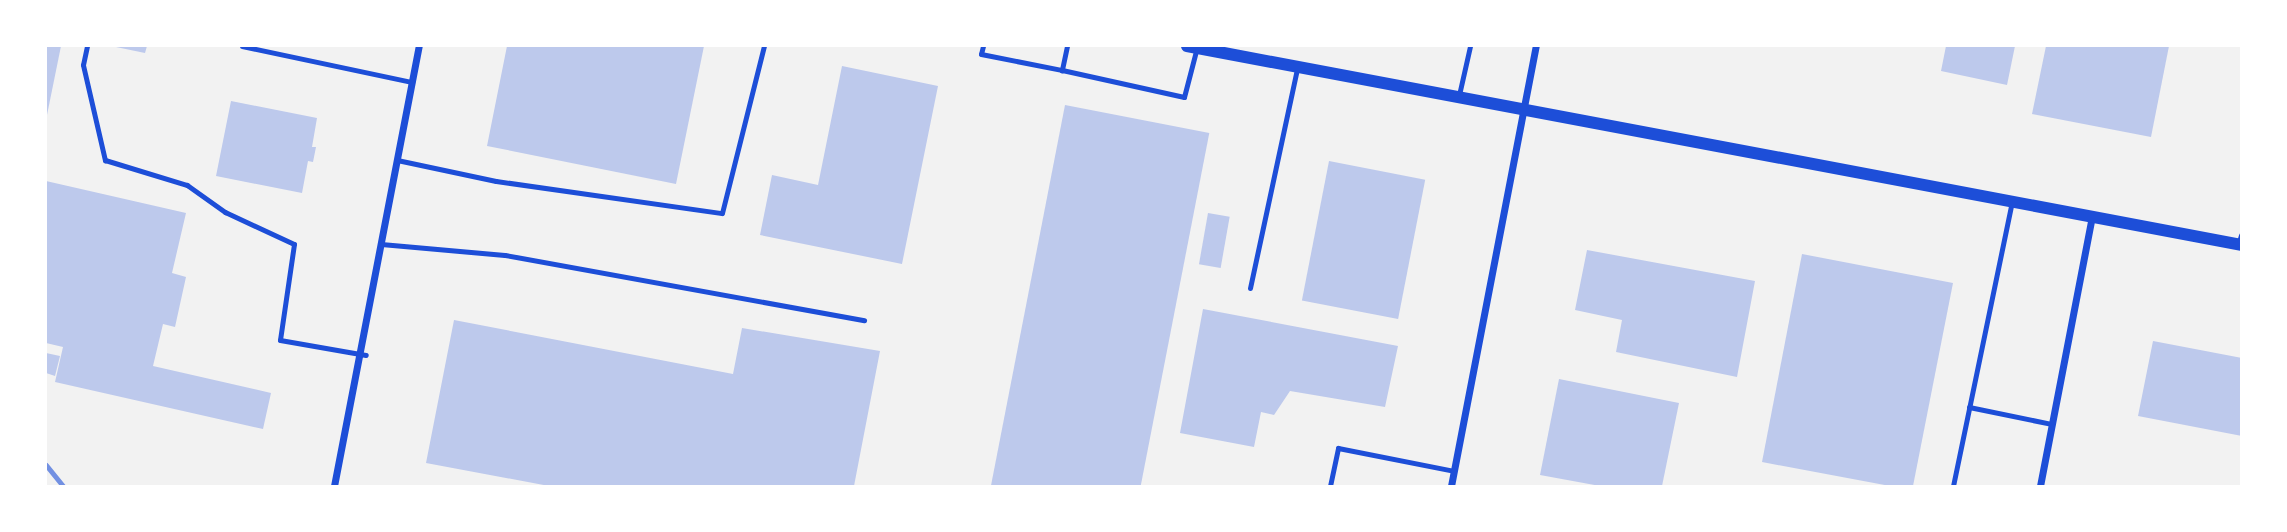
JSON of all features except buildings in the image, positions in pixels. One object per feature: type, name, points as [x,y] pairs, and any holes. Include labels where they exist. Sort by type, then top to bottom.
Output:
[{"type":"street","points":[[334,486],[363,355],[419,46]]},
{"type":"street","points":[[1192,46],[1525,107],[2092,217],[2241,242]]},
{"type":"street","points":[[1451,486],[1536,46]]},
{"type":"street","points":[[2039,486],[2092,217]]},
{"type":"lane","points":[[87,46],[83,65],[105,160],[187,185],[225,212],[294,244],[280,340],[363,355]]},
{"type":"lane","points":[[242,46],[412,82]]},
{"type":"lane","points":[[397,160],[496,181],[722,213],[764,46]]},
{"type":"lane","points":[[983,46],[981,54],[1184,97],[1192,46]]},
{"type":"lane","points":[[1062,70],[1067,46]]},
{"type":"lane","points":[[1459,95],[1470,46]]},
{"type":"lane","points":[[1250,288],[1298,66]]},
{"type":"lane","points":[[1953,486],[2012,202]]},
{"type":"lane","points":[[381,244],[505,256],[864,320]]},
{"type":"lane","points":[[1969,407],[2052,424]]},
{"type":"lane","points":[[1330,486],[1338,448],[1454,471]]},
{"type":"railway","points":[[46,465],[63,486]]}]
